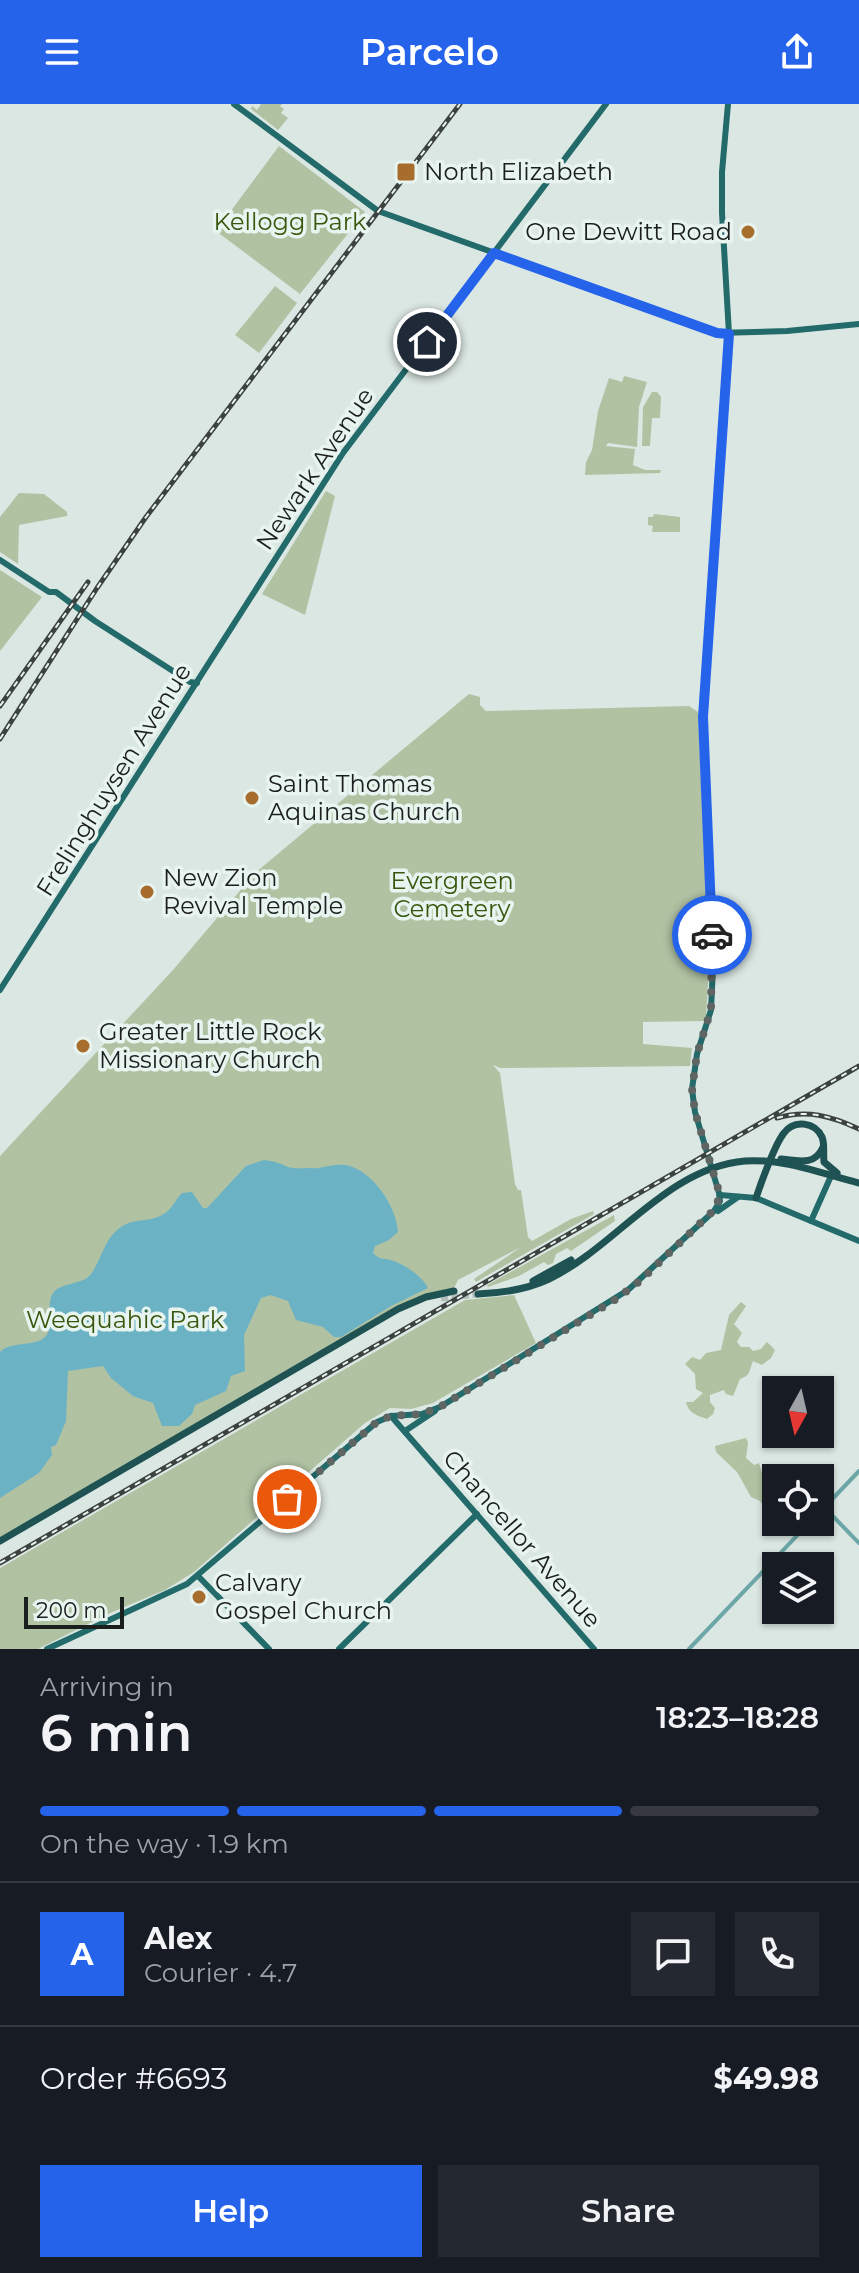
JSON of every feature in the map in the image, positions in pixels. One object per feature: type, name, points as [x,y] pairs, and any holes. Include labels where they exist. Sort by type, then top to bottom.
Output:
[{"type":"highway","points":[[756,1198],[785,1131],[801,1124],[817,1131],[822,1138],[825,1164],[834,1174]]},
{"type":"highway","points":[[486,1289],[523,1284],[551,1273],[650,1200],[707,1166],[748,1157],[810,1161],[818,1156],[823,1147]]},
{"type":"highway","points":[[783,1159],[834,1174]]},
{"type":"highway","points":[[478,1294],[521,1289],[556,1276],[665,1195],[716,1167],[745,1161],[767,1161],[859,1180]]},
{"type":"highway","points":[[0,1544],[398,1309],[426,1297],[454,1291]]},
{"type":"highway","points":[[0,1544],[400,1313],[441,1298]]},
{"type":"main road","points":[[234,104],[378,211],[717,333],[859,324]]},
{"type":"main road","name":"Newark Avenue","points":[[257,587],[343,453],[606,104]]},
{"type":"main road","points":[[708,1217],[718,1206],[720,1195],[695,1112],[692,1089],[697,1054],[711,1010],[713,967],[703,703],[729,334],[722,213],[722,167],[728,104]]},
{"type":"main road","points":[[0,560],[49,592],[56,592],[190,682],[197,683]]},
{"type":"main road","name":"Frelinghuysen Avenue","points":[[0,990],[257,587]]},
{"type":"main road","points":[[811,1221],[834,1174]]},
{"type":"main road","points":[[720,1195],[756,1198],[859,1241]]},
{"type":"main road","points":[[405,1431],[628,1290],[708,1217],[726,1203],[746,1195]]},
{"type":"main road","points":[[47,1649],[167,1594],[198,1576],[380,1420],[391,1416],[422,1414],[440,1407]]},
{"type":"main road","name":"Chancellor Avenue","points":[[391,1416],[594,1649]]},
{"type":"main road","points":[[339,1649],[477,1514]]},
{"type":"main road","points":[[198,1576],[269,1649]]},
{"type":"street","points":[[834,1497],[859,1471]]},
{"type":"street","points":[[834,1521],[859,1543]]},
{"type":"street","points":[[689,1649],[797,1536]]},
{"type":"green space","points":[[261,104],[282,104],[280,106],[284,109],[281,113],[288,118],[278,130],[251,109],[252,106],[257,110]]},
{"type":"green space","name":"Kellogg Park","points":[[279,146],[365,212],[300,294],[216,231]]},
{"type":"green space","points":[[275,286],[297,303],[259,353],[235,335]]},
{"type":"green space","points":[[624,376],[647,382],[639,407],[637,447],[608,443],[606,446],[635,449],[633,465],[645,470],[661,470],[660,473],[585,475],[598,411],[609,378],[622,382]]},
{"type":"green space","points":[[652,392],[657,392],[661,397],[660,418],[652,418],[650,446],[642,446],[643,407]]},
{"type":"green space","points":[[326,491],[335,496],[305,615],[262,594]]},
{"type":"green space","points":[[19,493],[44,494],[67,512],[67,516],[19,525],[18,564],[0,552],[0,517]]},
{"type":"green space","points":[[654,514],[680,517],[680,532],[652,532],[653,526],[648,525],[648,517]]},
{"type":"green space","points":[[0,570],[42,597],[0,651]]},
{"type":"green space","points":[[469,694],[480,697],[480,705],[486,711],[689,706],[698,712],[709,967],[706,1017],[705,1021],[643,1022],[643,1044],[692,1048],[690,1066],[500,1068],[493,1065],[500,1073],[515,1184],[521,1190],[528,1237],[532,1241],[571,1219],[593,1211],[594,1214],[476,1282],[474,1279],[521,1247],[458,1280],[454,1288],[411,1301],[385,1314],[0,1537],[0,1156],[173,970],[255,873]]},
{"type":"green space","points":[[614,1215],[615,1221],[571,1251],[567,1248],[556,1254],[553,1263],[548,1265],[544,1262],[519,1276],[488,1287],[487,1285]]},
{"type":"green space","points":[[514,1295],[536,1343],[433,1403],[411,1409],[390,1408],[365,1423],[194,1572],[165,1590],[38,1649],[0,1649],[0,1568],[465,1300]]},
{"type":"green space","points":[[741,1302],[746,1306],[734,1324],[742,1333],[737,1342],[753,1351],[761,1349],[767,1342],[775,1350],[762,1365],[753,1361],[733,1396],[724,1390],[710,1395],[710,1402],[715,1408],[707,1419],[694,1414],[687,1406],[686,1402],[693,1402],[703,1393],[696,1389],[695,1374],[685,1364],[692,1357],[700,1360],[706,1353],[721,1350],[729,1315]]},
{"type":"green space","points":[[746,1438],[746,1458],[754,1465],[759,1463],[762,1474],[762,1504],[751,1497],[737,1472],[716,1452],[715,1446]]},
{"type":"water","points":[[264,1160],[295,1168],[345,1165],[365,1174],[388,1201],[398,1232],[375,1246],[373,1253],[407,1267],[428,1288],[391,1306],[341,1337],[334,1337],[323,1327],[296,1320],[288,1301],[271,1295],[261,1298],[244,1335],[245,1371],[231,1376],[226,1391],[195,1405],[192,1414],[179,1426],[162,1426],[153,1403],[133,1396],[111,1378],[103,1366],[68,1371],[66,1421],[56,1445],[51,1447],[52,1455],[39,1473],[0,1498],[0,1352],[46,1336],[53,1293],[87,1278],[95,1269],[111,1236],[122,1226],[162,1215],[182,1193],[192,1192],[203,1208],[207,1208],[246,1166]]},
{"type":"tunnel","points":[[441,1298],[478,1294]]},
{"type":"railway","points":[[0,739],[146,517],[460,104]]},
{"type":"railway","points":[[0,706],[88,582]]},
{"type":"railway","points":[[0,1563],[859,1066]]},
{"type":"railway","points":[[777,1118],[799,1114],[819,1115],[859,1129]]},
{"type":"way so far","points":[[287,1499],[377,1422],[391,1416],[422,1414],[440,1407],[616,1299],[640,1281],[715,1209],[720,1195],[695,1112],[692,1089],[697,1054],[711,1010],[712,935]]},
{"type":"place","name":"North Elizabeth","points":[[406,172]]},
{"type":"place","name":"One Dewitt Road","points":[[748,232]]},
{"type":"place","name":"Saint Thomas Aquinas Church","points":[[252,798]]},
{"type":"place","name":"New Zion Revival Temple","points":[[147,892]]},
{"type":"place","name":"Greater Little Rock Missionary Church","points":[[83,1046]]},
{"type":"place","name":"Calvary Gospel Church","points":[[199,1597]]},
{"type":"route","points":[[427,342],[494,253],[717,333],[729,334],[703,717],[712,935]]},
{"type":"park label","name":"Evergreen Cemetery","points":[[452,895]]},
{"type":"park label","name":"Weequahic Park","points":[[125,1320]]}]
